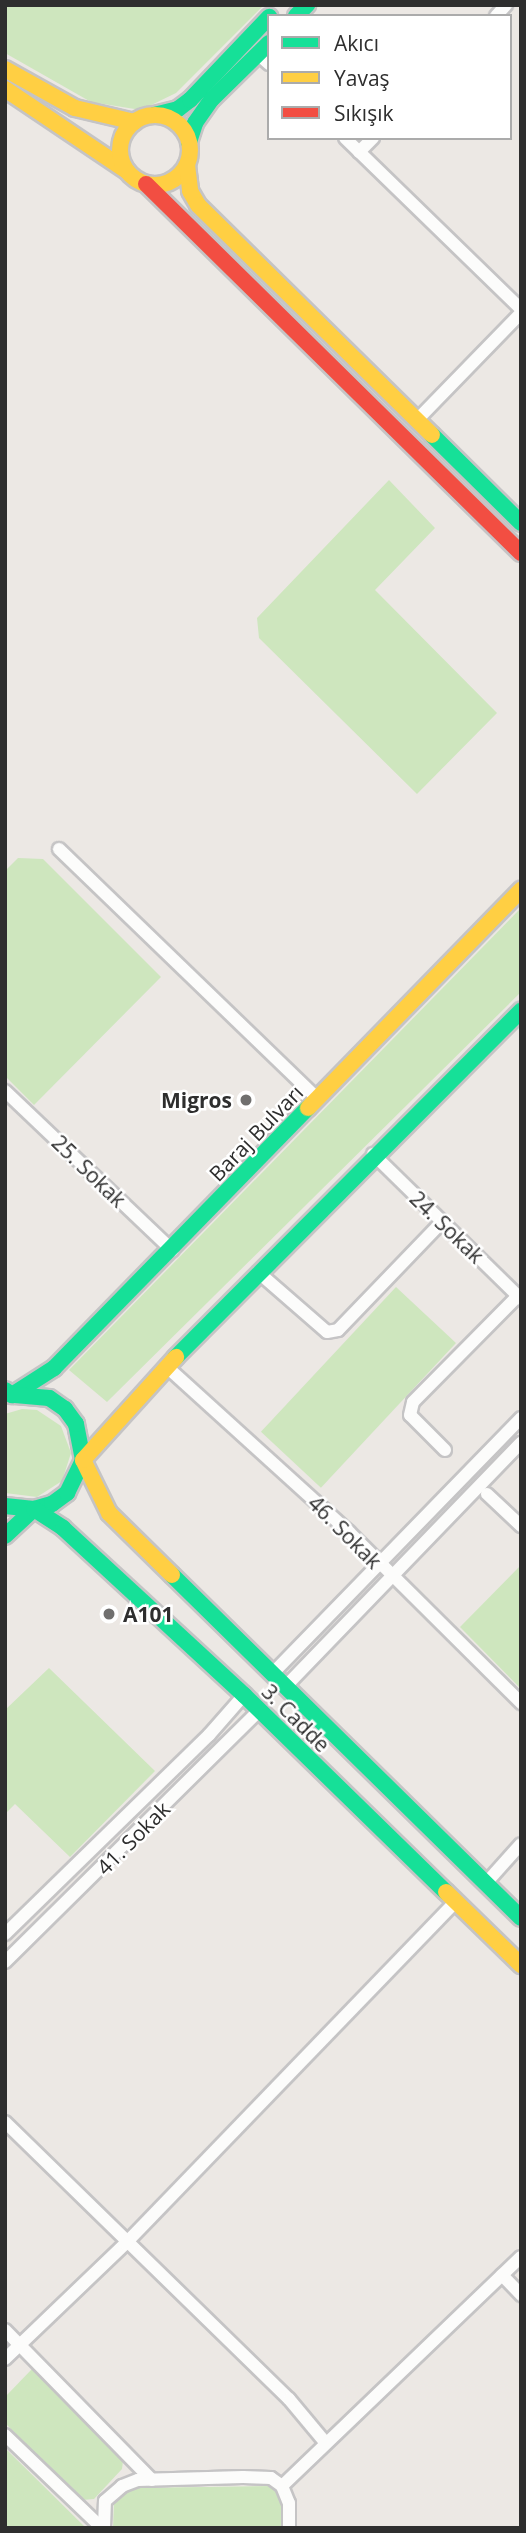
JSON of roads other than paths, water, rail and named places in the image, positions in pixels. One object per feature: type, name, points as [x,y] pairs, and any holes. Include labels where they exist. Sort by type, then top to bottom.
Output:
[{"type":"main road","points":[[5,69],[75,108],[134,122],[178,108],[190,100],[267,18]]},
{"type":"main road","points":[[265,53],[212,99],[195,123],[189,142],[187,165],[190,191],[198,205],[521,523]]},
{"type":"main road","points":[[5,89],[146,184],[521,554]]},
{"type":"main road","points":[[154,115],[176,122],[189,142]]},
{"type":"main road","points":[[127,171],[121,140],[134,122]]},
{"type":"main road","points":[[146,184],[170,182],[187,165]]},
{"type":"main road","name":"Baraj Bulvarı","points":[[8,1394],[54,1368],[521,890]]},
{"type":"main road","points":[[5,1536],[34,1509],[67,1493],[83,1460],[166,1366],[373,1154],[521,1012]]},
{"type":"main road","name":"3. Cadde","points":[[8,1394],[49,1398],[65,1409],[76,1424],[83,1460],[109,1513],[521,1918]]},
{"type":"main road","points":[[5,1506],[34,1509]]},
{"type":"main road","name":"3. Cadde","points":[[34,1509],[72,1536],[244,1695],[521,1965]]},
{"type":"street","points":[[347,140],[521,311],[417,421]]},
{"type":"street","points":[[359,152],[371,140]]},
{"type":"street","points":[[59,849],[318,1098]]},
{"type":"street","name":"25. Sokak","points":[[5,1091],[172,1250]]},
{"type":"street","name":"24. Sokak","points":[[373,1154],[519,1297]]},
{"type":"street","points":[[258,1272],[327,1332],[338,1329],[442,1222]]},
{"type":"street","points":[[445,1450],[410,1415],[413,1402],[519,1297]]},
{"type":"street","name":"46. Sokak","points":[[166,1366],[349,1532],[378,1566],[521,1703]]},
{"type":"street","points":[[272,1674],[521,1418]]},
{"type":"street","points":[[286,1686],[521,1443]]},
{"type":"street","points":[[487,1494],[521,1526]]},
{"type":"street","name":"41. Sokak","points":[[5,1934],[209,1735],[244,1695]]},
{"type":"street","name":"41. Sokak","points":[[5,1962],[258,1711]]},
{"type":"street","points":[[486,1883],[521,1844]]},
{"type":"street","points":[[5,2358],[125,2244],[455,1902]]},
{"type":"street","points":[[5,2122],[125,2244],[289,2399],[325,2442]]},
{"type":"street","points":[[282,2486],[521,2257]]},
{"type":"street","points":[[502,2275],[521,2295]]},
{"type":"street","points":[[5,2330],[152,2480]]},
{"type":"street","points":[[5,2435],[103,2528]]},
{"type":"street","points":[[103,2528],[105,2501],[114,2490],[152,2480],[271,2478],[282,2486],[289,2503],[289,2528]]},
{"type":"place","name":"Migros","points":[[246,1100]]},
{"type":"place","name":"A101","points":[[109,1614]]}]
